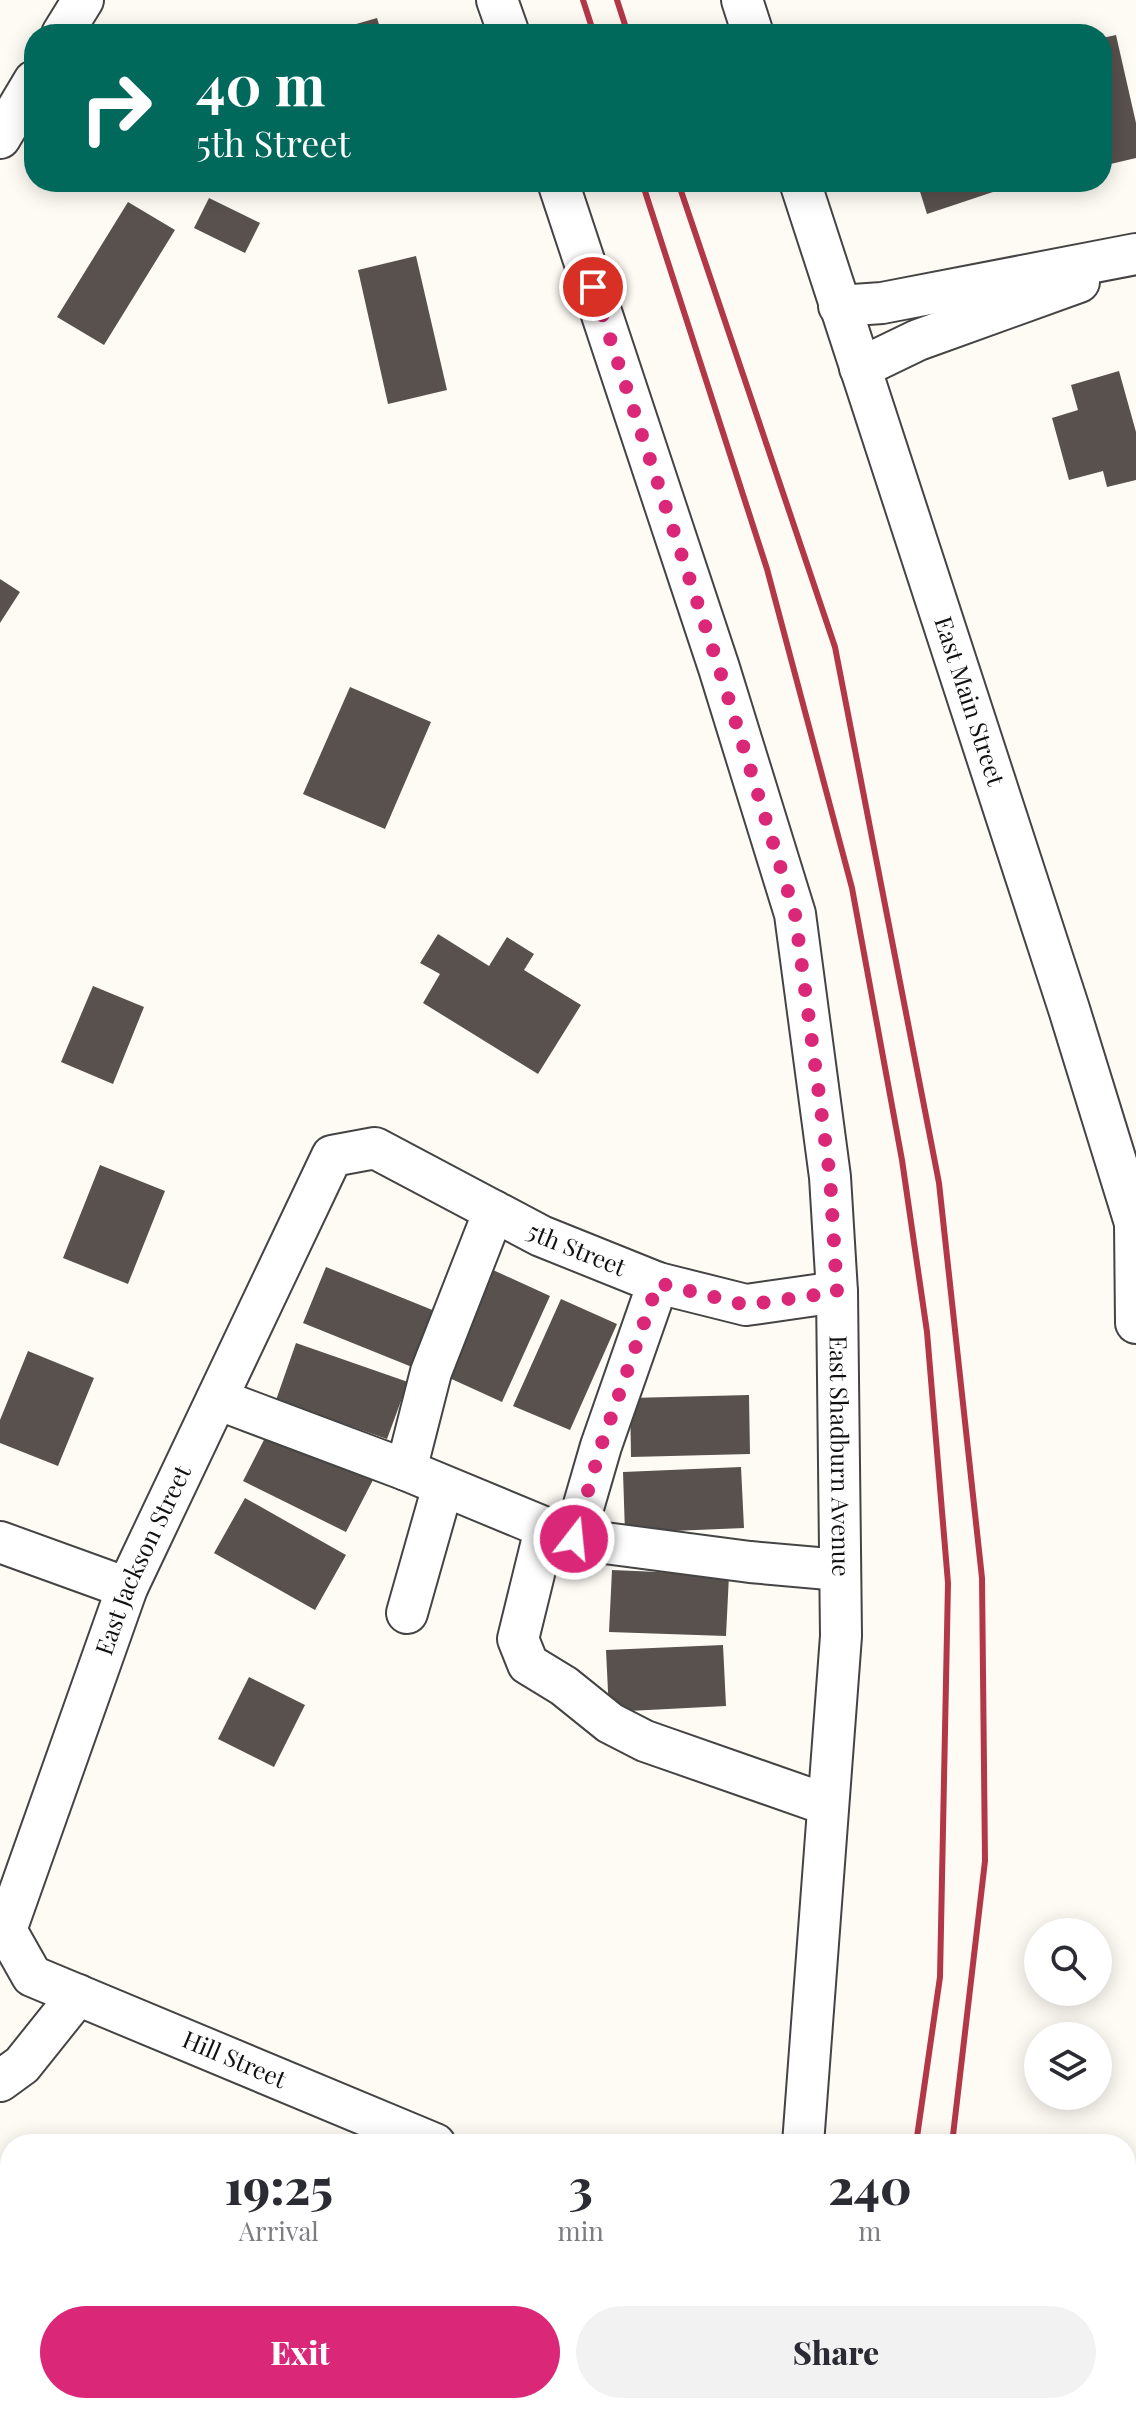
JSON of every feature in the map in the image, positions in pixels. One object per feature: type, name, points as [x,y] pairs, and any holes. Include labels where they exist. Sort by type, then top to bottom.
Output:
[{"type":"street","points":[[497,0],[505,24]]},
{"type":"street","points":[[742,0],[750,24]]},
{"type":"street","points":[[0,138],[24,98]]},
{"type":"street","name":"East Shadburn Avenue","points":[[561,192],[719,668],[795,914],[830,1177],[837,1292],[841,1636],[804,2134]]},
{"type":"street","name":"East Main Street","points":[[803,192],[1065,993],[1135,1224],[1136,1323]]},
{"type":"street","points":[[839,306],[882,303],[1136,254]]},
{"type":"street","points":[[860,368],[918,340],[1068,288],[1136,254]]},
{"type":"street","name":"5th Street","points":[[332,1156],[375,1148],[541,1236],[658,1283],[746,1305],[837,1292]]},
{"type":"street","name":"East Jackson Street","points":[[32,1976],[6,1930],[127,1588],[332,1156]]},
{"type":"street","points":[[406,1470],[431,1372],[494,1211]]},
{"type":"street","points":[[658,1283],[601,1446],[559,1534],[518,1639],[528,1664],[610,1723],[645,1741],[828,1805]]},
{"type":"street","points":[[217,1399],[406,1470],[559,1534],[750,1562],[840,1570]]},
{"type":"street","points":[[407,1613],[443,1486]]},
{"type":"street","points":[[0,1542],[127,1588]]},
{"type":"street","name":"Hill Street","points":[[32,1976],[411,2134]]},
{"type":"street","points":[[0,2081],[22,2065],[78,1995]]},
{"type":"building","points":[[377,18],[379,24],[356,24]]},
{"type":"building","points":[[1116,35],[1136,123],[1136,158],[1112,164],[1112,36]]},
{"type":"building","points":[[920,192],[993,192],[927,214]]},
{"type":"building","points":[[209,198],[260,223],[245,253],[194,228]]},
{"type":"building","points":[[128,202],[175,230],[104,345],[57,317]]},
{"type":"building","points":[[416,256],[447,390],[388,404],[358,270]]},
{"type":"building","points":[[1119,371],[1136,432],[1136,480],[1107,487],[1103,471],[1069,480],[1052,418],[1078,410],[1071,385]]},
{"type":"building","points":[[0,579],[20,592],[0,623]]},
{"type":"building","points":[[350,687],[431,722],[385,829],[303,794]]},
{"type":"building","points":[[438,934],[489,966],[507,937],[534,954],[524,970],[581,1005],[538,1074],[423,1003],[440,974],[420,963]]},
{"type":"building","points":[[93,986],[144,1007],[113,1084],[61,1062]]},
{"type":"building","points":[[100,1165],[165,1191],[128,1284],[63,1258]]},
{"type":"building","points":[[326,1267],[435,1311],[412,1367],[303,1323]]},
{"type":"building","points":[[493,1270],[550,1296],[502,1402],[445,1376]]},
{"type":"building","points":[[561,1299],[617,1324],[570,1430],[513,1406]]},
{"type":"building","points":[[296,1343],[408,1382],[387,1439],[276,1400]]},
{"type":"building","points":[[28,1351],[94,1378],[58,1466],[0,1443],[0,1420]]},
{"type":"building","points":[[749,1395],[750,1454],[631,1457],[630,1398]]},
{"type":"building","points":[[271,1426],[374,1478],[346,1532],[243,1481]]},
{"type":"building","points":[[741,1467],[744,1528],[625,1533],[623,1472]]},
{"type":"building","points":[[245,1498],[346,1555],[315,1610],[214,1553]]},
{"type":"building","points":[[612,1570],[729,1575],[726,1636],[609,1632]]},
{"type":"building","points":[[723,1645],[726,1706],[609,1712],[606,1650]]},
{"type":"building","points":[[249,1677],[305,1705],[274,1767],[218,1739]]},
{"type":"railway","points":[[583,0],[591,24]]},
{"type":"railway","points":[[617,0],[625,24]]},
{"type":"railway","points":[[645,192],[767,569],[852,888],[902,1160],[927,1332],[948,1583],[940,1977],[917,2134]]},
{"type":"railway","points":[[681,192],[835,647],[939,1183],[982,1578],[985,1861],[953,2134]]},
{"type":"route","points":[[574,1539],[601,1446],[658,1283],[746,1305],[837,1292],[830,1177],[795,914],[719,668],[593,287]]}]
